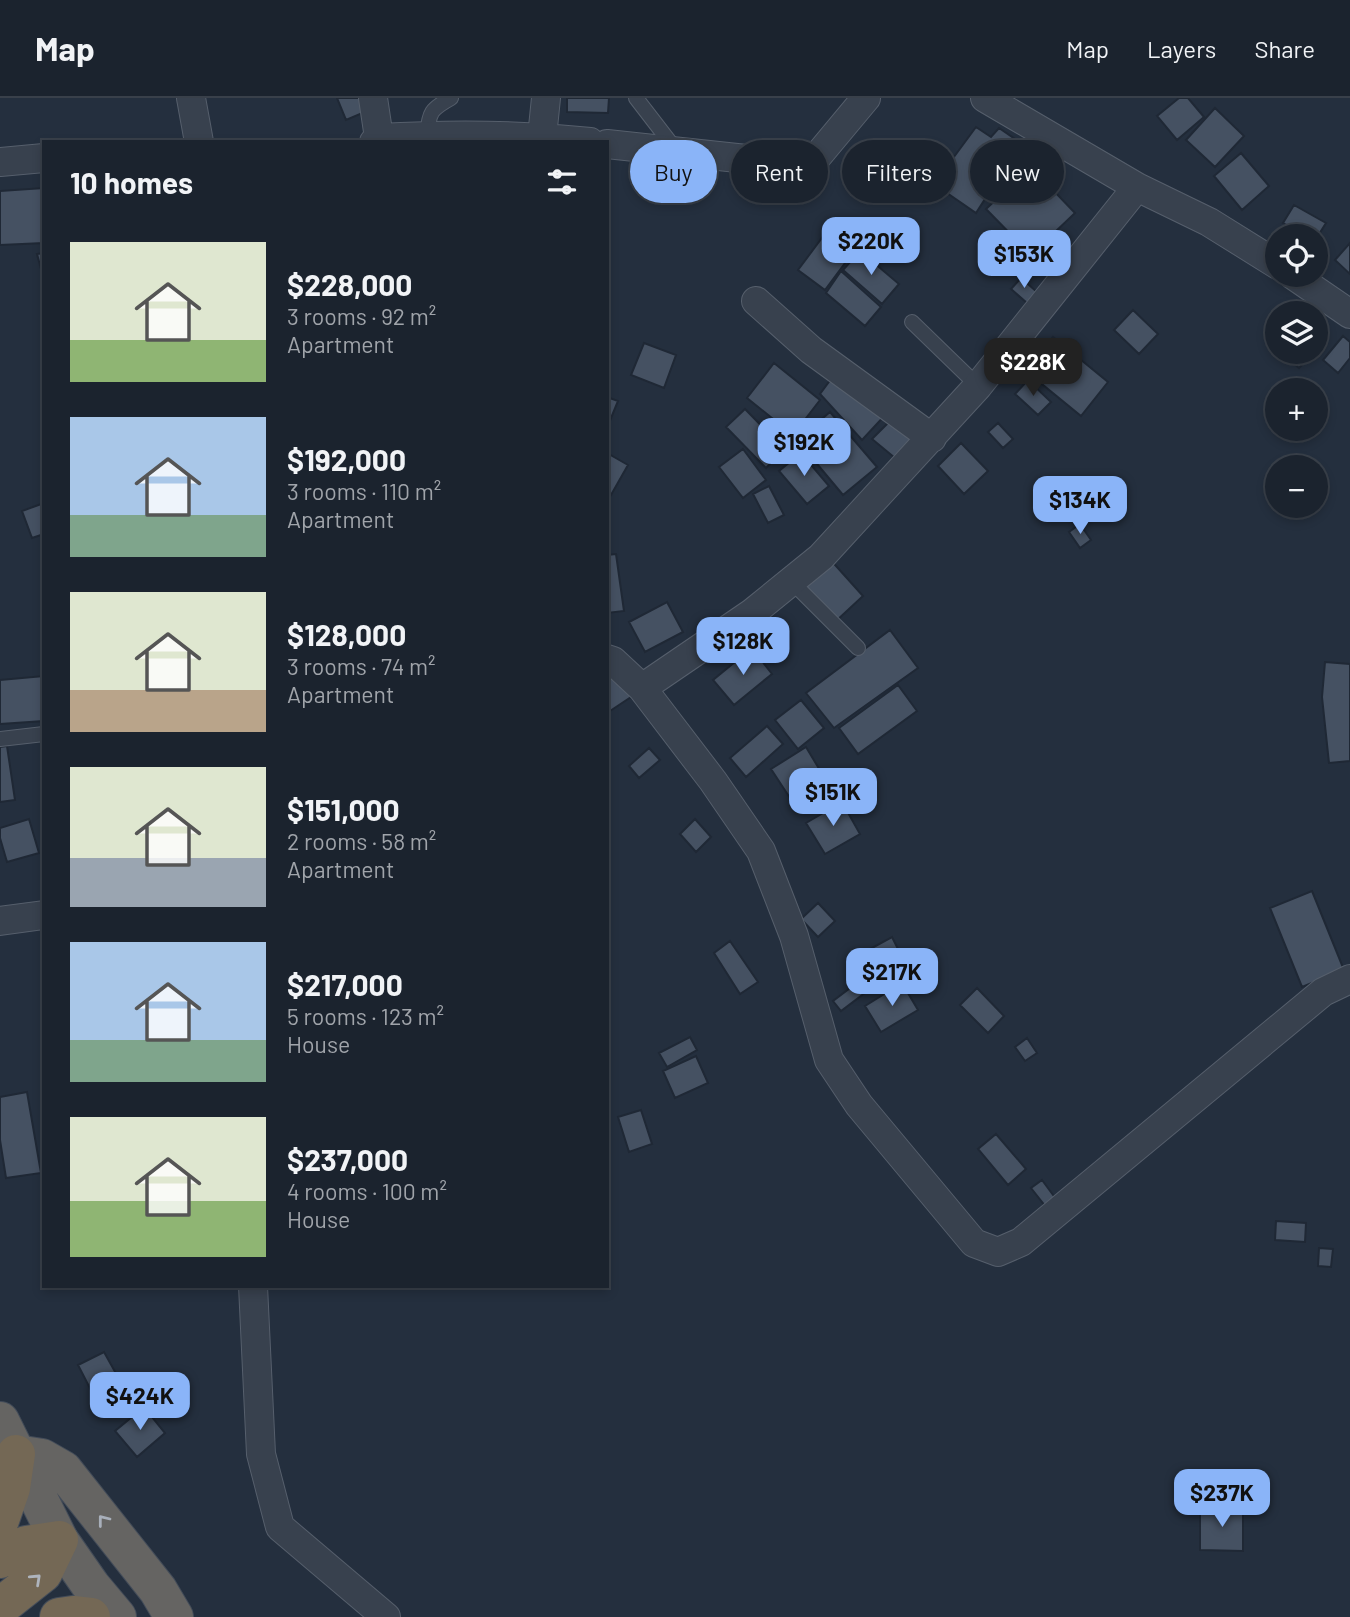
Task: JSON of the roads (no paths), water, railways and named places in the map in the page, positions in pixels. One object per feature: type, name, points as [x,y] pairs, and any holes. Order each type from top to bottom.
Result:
[{"type":"highway","points":[[0,1520],[11,1488],[8,1438]]},
{"type":"highway","points":[[8,1438],[60,1540],[91,1586],[117,1617]]},
{"type":"highway","points":[[8,1438],[62,1470],[159,1590],[173,1616]]},
{"type":"highway","points":[[0,1607],[43,1573],[60,1540]]},
{"type":"highway","points":[[0,1559],[26,1545],[60,1540],[102,1556],[134,1591],[173,1616]]},
{"type":"highway","points":[[59,1617],[91,1617]]},
{"type":"street","points":[[191,98],[199,140]]},
{"type":"street","points":[[373,98],[377,140],[427,135],[571,140]]},
{"type":"street","points":[[542,137],[546,98]]},
{"type":"street","points":[[717,155],[802,165],[816,158],[866,98]]},
{"type":"street","points":[[985,98],[1137,187],[1209,222],[1265,257]]},
{"type":"street","points":[[609,144],[630,146]]},
{"type":"street","points":[[0,162],[42,158]]},
{"type":"street","points":[[642,688],[701,650],[792,582],[821,556],[978,386],[1137,187]]},
{"type":"street","points":[[1311,287],[1350,314]]},
{"type":"street","points":[[756,301],[811,350],[932,438]]},
{"type":"street","points":[[609,660],[642,688],[713,781],[761,851],[794,936],[829,1060],[859,1105],[974,1243],[998,1252],[1021,1242],[1323,992],[1350,979]]},
{"type":"street","points":[[0,921],[42,915]]},
{"type":"street","points":[[253,1288],[261,1454],[280,1527],[386,1617]]},
{"type":"lane","points":[[427,135],[429,114],[451,98]]},
{"type":"lane","points":[[636,98],[668,140]]},
{"type":"lane","points":[[912,322],[978,386]]},
{"type":"lane","points":[[792,582],[858,648]]},
{"type":"lane","points":[[0,739],[42,734]]}]
